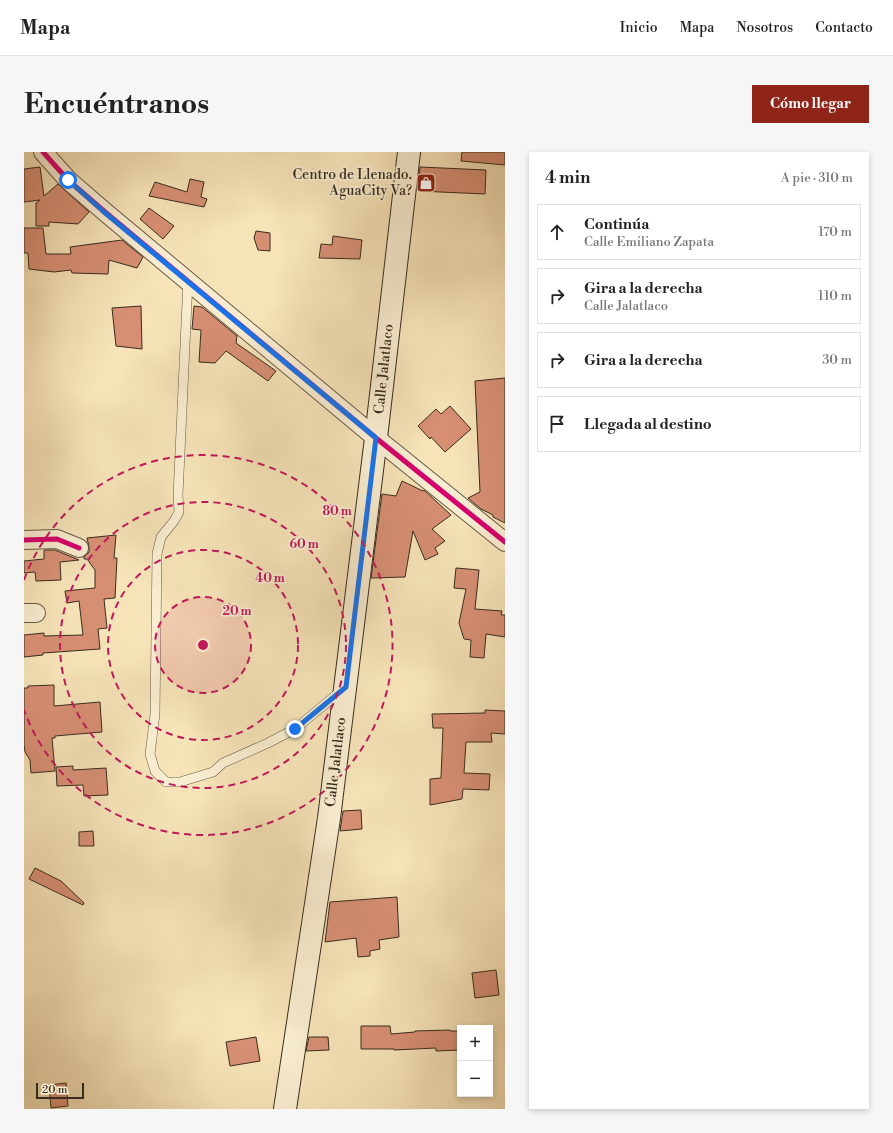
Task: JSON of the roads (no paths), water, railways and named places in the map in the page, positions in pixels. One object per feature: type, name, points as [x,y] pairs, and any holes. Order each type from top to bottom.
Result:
[{"type":"main road","name":"Calle Jalatlaco","points":[[285,1109],[329,818],[346,687],[408,152]]},
{"type":"street","points":[[43,152],[68,180],[104,212],[376,438],[505,542]]},
{"type":"street","points":[[24,540],[57,539],[79,548]]},
{"type":"lane","points":[[188,281],[178,495],[179,512],[174,521],[161,537],[157,554],[155,714],[150,754],[155,771],[166,782],[180,782],[213,772],[223,763],[262,746],[295,729],[346,687]]},
{"type":"place","name":"Centro de Llenado. AguaCity Va?","points":[[426,183]]}]
